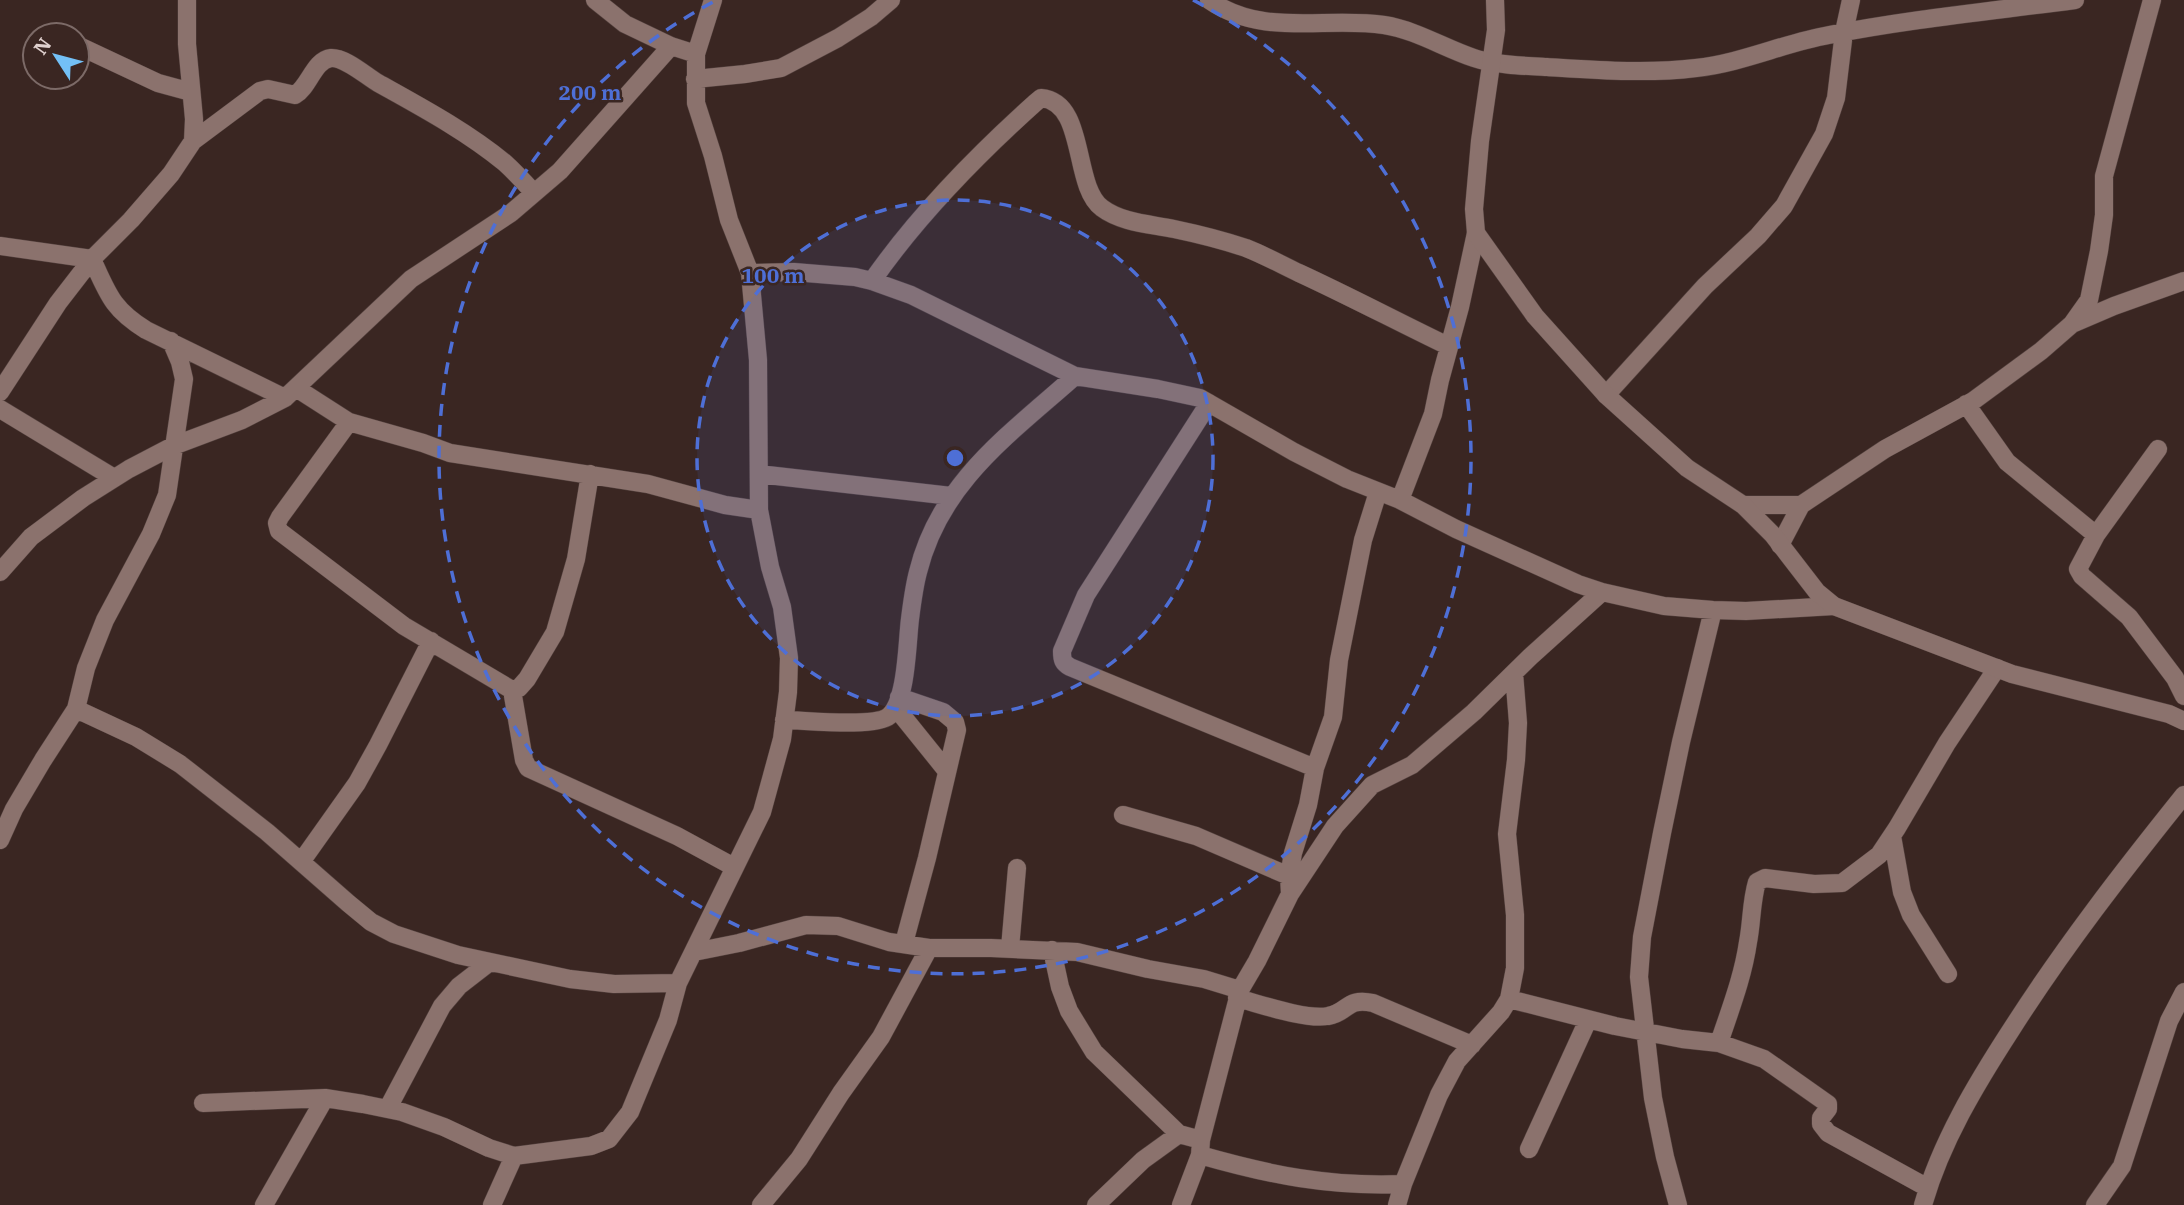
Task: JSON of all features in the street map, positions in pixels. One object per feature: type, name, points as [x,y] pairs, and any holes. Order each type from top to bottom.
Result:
[{"type":"street","points":[[187,0],[193,141]]},
{"type":"street","points":[[595,0],[625,24],[671,46],[696,54]]},
{"type":"street","points":[[203,1102],[325,1098],[388,1108],[444,1127],[489,1148],[514,1156],[591,1146],[609,1139],[630,1112],[668,1020],[678,983],[762,812],[782,739],[788,692],[789,658],[782,607],[770,567],[759,510],[758,360],[750,273],[729,219],[696,103],[696,54],[713,0]]},
{"type":"street","points":[[695,79],[781,68],[838,38],[871,17],[891,0]]},
{"type":"street","points":[[1209,0],[1244,18],[1270,23],[1384,25],[1477,59],[1545,67],[1629,71],[1696,68],[1752,57],[1827,35],[1968,13],[2076,0]]},
{"type":"street","points":[[1400,500],[1433,414],[1476,233],[1475,196],[1496,30],[1495,0]]},
{"type":"street","points":[[1606,395],[1705,286],[1758,236],[1784,206],[1824,135],[1836,98],[1851,0]]},
{"type":"street","points":[[1780,545],[1801,505],[1885,449],[1966,404],[2021,366],[2072,324],[2089,300],[2104,215],[2104,176],[2152,0]]},
{"type":"street","points":[[0,572],[31,537],[114,478],[173,446],[242,420],[290,393],[411,279],[477,236],[560,171],[671,46]]},
{"type":"street","points":[[91,52],[158,83],[191,92]]},
{"type":"street","points":[[0,393],[58,303],[92,260],[171,174],[193,141],[260,91],[268,89],[295,95],[302,91],[319,65],[328,59],[335,58],[354,67],[453,126],[505,163],[534,193]]},
{"type":"street","points":[[872,281],[897,245],[967,167],[1041,98],[1051,99],[1063,111],[1072,128],[1092,197],[1100,207],[1111,214],[1222,240],[1249,250],[1448,346]]},
{"type":"street","points":[[1476,233],[1535,316],[1606,395],[1686,468],[1743,505],[1780,545],[1817,592],[1834,606],[2012,674],[2184,721]]},
{"type":"street","points":[[0,246],[92,260]]},
{"type":"street","points":[[92,260],[108,294],[126,317],[146,330],[349,422],[450,453],[648,484],[725,505],[759,510]]},
{"type":"street","points":[[750,273],[794,272],[872,281],[911,295],[1075,376],[1200,398],[1294,452],[1400,500],[1456,529],[1602,593],[1664,606],[1713,610],[1834,606]]},
{"type":"street","points":[[2072,324],[2184,281]]},
{"type":"street","points":[[0,840],[43,760],[76,709],[86,667],[105,620],[151,534],[167,495],[184,379],[171,341]]},
{"type":"street","points":[[784,720],[848,722],[881,720],[889,716],[897,702],[907,658],[918,572],[930,532],[951,496],[982,459],[1075,376]]},
{"type":"street","points":[[1209,403],[1086,595],[1062,652],[1062,660],[1070,667],[1315,768]]},
{"type":"street","points":[[1966,404],[2007,461],[2096,536]]},
{"type":"street","points":[[0,409],[114,478]]},
{"type":"street","points":[[349,422],[280,517],[277,523],[279,531],[404,626],[512,690],[519,688],[527,679],[555,632],[576,559],[590,474]]},
{"type":"street","points":[[2158,449],[2096,536],[2078,569],[2129,618],[2175,678],[2184,696]]},
{"type":"street","points":[[759,474],[951,496]]},
{"type":"street","points":[[1290,894],[1289,876],[1293,853],[1308,805],[1315,768],[1333,717],[1338,670],[1363,540],[1378,492]]},
{"type":"street","points":[[1743,505],[1801,505]]},
{"type":"street","points":[[1181,1205],[1200,1147],[1238,994],[1290,894],[1335,826],[1372,785],[1412,765],[1492,697],[1538,650],[1602,593]]},
{"type":"street","points":[[1678,1205],[1665,1157],[1644,1032],[1639,977],[1642,937],[1681,742],[1713,610]]},
{"type":"street","points":[[301,862],[357,783],[431,642]]},
{"type":"street","points":[[1719,1043],[1744,965],[1751,905],[1757,882],[1765,878],[1814,884],[1842,883],[1879,855],[1947,743],[1997,668]]},
{"type":"street","points":[[1397,1205],[1439,1095],[1457,1061],[1501,1012],[1509,999],[1516,968],[1515,915],[1507,834],[1518,736],[1514,673]]},
{"type":"street","points":[[512,690],[524,760],[528,768],[646,821],[734,867]]},
{"type":"street","points":[[897,702],[946,770]]},
{"type":"street","points":[[897,702],[943,712],[956,722],[957,730],[904,943]]},
{"type":"street","points":[[76,709],[136,737],[180,764],[258,824],[371,922],[394,934],[458,955],[570,979],[614,984],[678,983]]},
{"type":"street","points":[[1509,999],[1644,1032],[1719,1043],[1764,1059],[1828,1104],[1828,1109],[1821,1118],[1821,1124],[1828,1133],[1926,1196],[1943,1152],[1980,1078],[2098,904],[2184,794]]},
{"type":"street","points":[[1123,815],[1196,835],[1289,876]]},
{"type":"street","points":[[1892,836],[1902,892],[1911,915],[1948,974]]},
{"type":"street","points":[[1293,853],[1312,861]]},
{"type":"street","points":[[1010,948],[1017,868]]},
{"type":"street","points":[[694,952],[806,925],[838,926],[889,942],[929,948],[1010,948],[1077,952],[1204,979],[1238,994],[1309,1016],[1329,1016],[1352,1003],[1373,1003],[1472,1045]]},
{"type":"street","points":[[761,1205],[799,1158],[881,1037],[929,948]]},
{"type":"street","points":[[1052,950],[1060,988],[1069,1011],[1094,1052],[1179,1133],[1200,1147],[1252,1170],[1362,1186],[1403,1184]]},
{"type":"street","points":[[388,1108],[442,1006],[460,986],[490,962]]},
{"type":"street","points":[[2095,1205],[2122,1166],[2169,1021],[2184,992]]},
{"type":"street","points":[[1529,1149],[1588,1020]]},
{"type":"street","points":[[264,1205],[325,1098]]},
{"type":"street","points":[[1096,1205],[1143,1160],[1179,1133]]},
{"type":"street","points":[[492,1205],[514,1156]]}]
